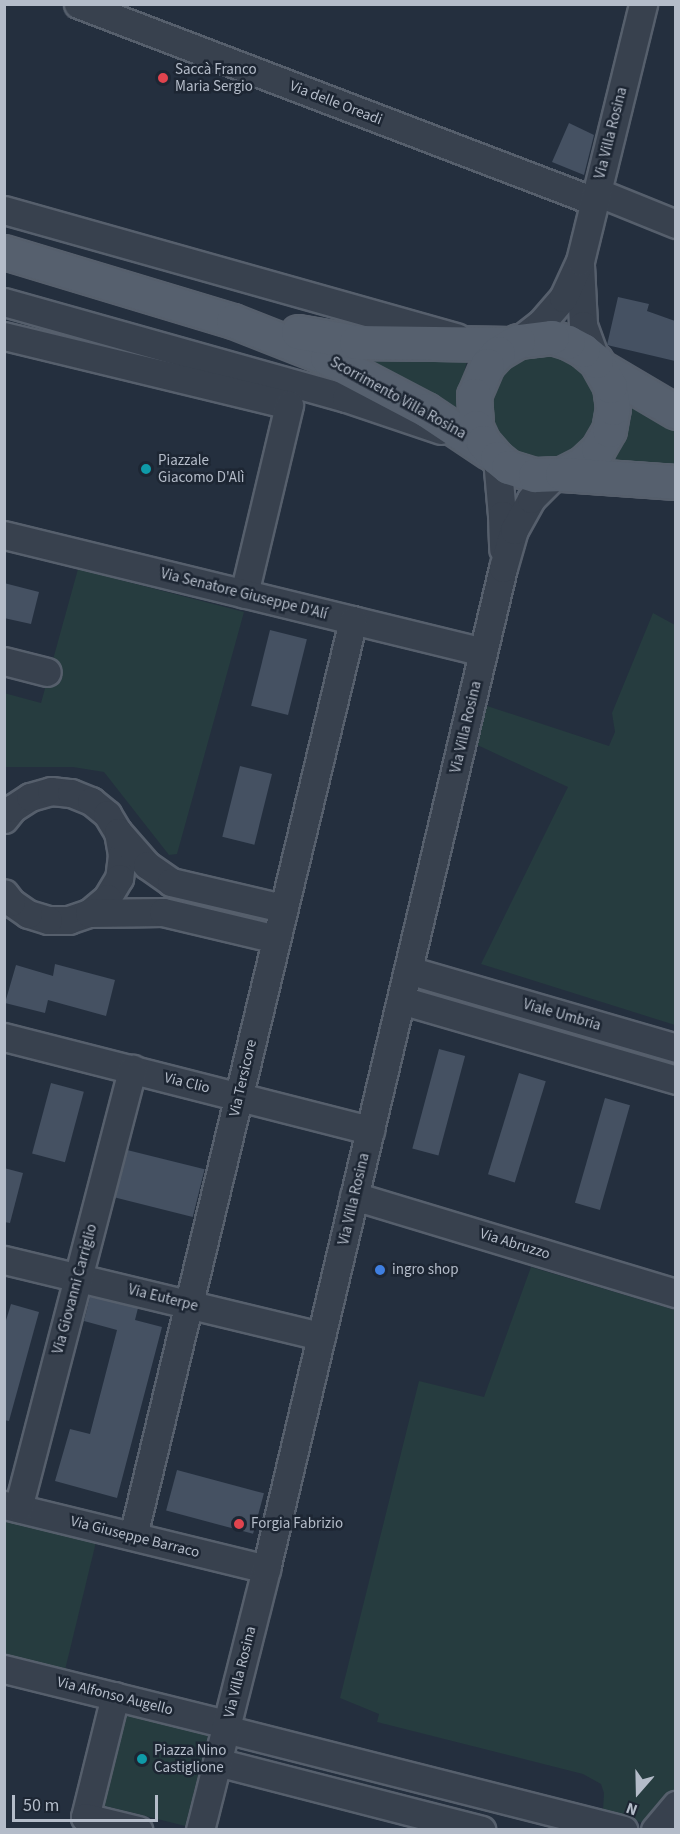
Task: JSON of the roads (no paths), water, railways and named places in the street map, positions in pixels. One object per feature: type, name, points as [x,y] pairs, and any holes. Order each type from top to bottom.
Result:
[{"type":"main road","name":"Scorrimento Villa Rosina","points":[[4,252],[233,321],[327,358],[376,382],[488,452]]},
{"type":"main road","name":"Scorrimento Villa Rosina","points":[[233,321],[356,342],[504,343]]},
{"type":"main road","points":[[667,406],[598,364],[583,350],[560,339],[535,337],[504,343],[487,365],[474,395],[476,427],[488,452],[521,472],[675,482]]},
{"type":"main road","points":[[559,474],[582,464],[598,449],[609,430],[613,408],[610,386],[598,364]]},
{"type":"street","name":"Via delle Oreadi","points":[[78,4],[596,197],[675,224]]},
{"type":"street","name":"Via Villa Rosina","points":[[504,343],[541,323],[563,298],[580,261],[643,4]]},
{"type":"street","points":[[4,210],[504,343]]},
{"type":"street","name":"Via Villa Rosina","points":[[580,261],[583,325],[598,364]]},
{"type":"street","points":[[4,302],[346,398],[488,452]]},
{"type":"street","points":[[4,336],[290,405],[244,594]]},
{"type":"street","name":"Via Villa Rosina","points":[[488,452],[502,515],[502,568]]},
{"type":"street","name":"Via Villa Rosina","points":[[200,1830],[266,1569],[502,568],[514,530],[531,499],[559,474]]},
{"type":"street","points":[[602,476],[675,497]]},
{"type":"street","name":"Via Senatore Giuseppe D'Alí","points":[[4,535],[483,652]]},
{"type":"street","name":"Via Tersicore","points":[[133,1536],[352,620]]},
{"type":"street","points":[[4,661],[47,672]]},
{"type":"street","points":[[4,796],[51,791],[71,793],[91,801],[107,814],[118,832],[147,865],[171,882],[284,908]]},
{"type":"street","points":[[4,819],[13,808],[30,797],[51,791]]},
{"type":"street","points":[[89,913],[107,898],[118,878],[122,855],[118,832]]},
{"type":"street","points":[[7,898],[28,914],[48,921],[69,920],[89,913],[163,912],[276,939]]},
{"type":"street","name":"Viale Umbria","points":[[408,970],[675,1048]]},
{"type":"street","points":[[467,1020],[476,990]]},
{"type":"street","name":"Viale Umbria","points":[[401,1000],[675,1080]]},
{"type":"street","name":"Via Clio","points":[[4,1037],[370,1130]]},
{"type":"street","points":[[640,1070],[648,1040]]},
{"type":"street","name":"Via Giovanni Carriglio","points":[[11,1506],[78,1277],[132,1069]]},
{"type":"street","name":"Via Abruzzo","points":[[354,1196],[675,1293]]},
{"type":"street","name":"Via Euterpe","points":[[4,1260],[321,1336]]},
{"type":"street","name":"Via Giuseppe Barraco","points":[[11,1506],[266,1569]]},
{"type":"street","name":"Via Alfonso Augello","points":[[4,1669],[115,1696],[623,1830]]},
{"type":"street","points":[[115,1696],[85,1816],[138,1830]]},
{"type":"street","points":[[217,1762],[481,1830]]},
{"type":"street","points":[[655,1830],[675,1805]]},
{"type":"place","name":"Saccà Franco Maria Sergio","points":[[163,78]]},
{"type":"place","name":"Piazzale Giacomo D'Alì","points":[[146,469]]},
{"type":"place","name":"ingro shop","points":[[380,1270]]},
{"type":"place","name":"Forgia Fabrizio","points":[[239,1524]]},
{"type":"place","name":"Piazza Nino Castiglione","points":[[142,1759]]}]
